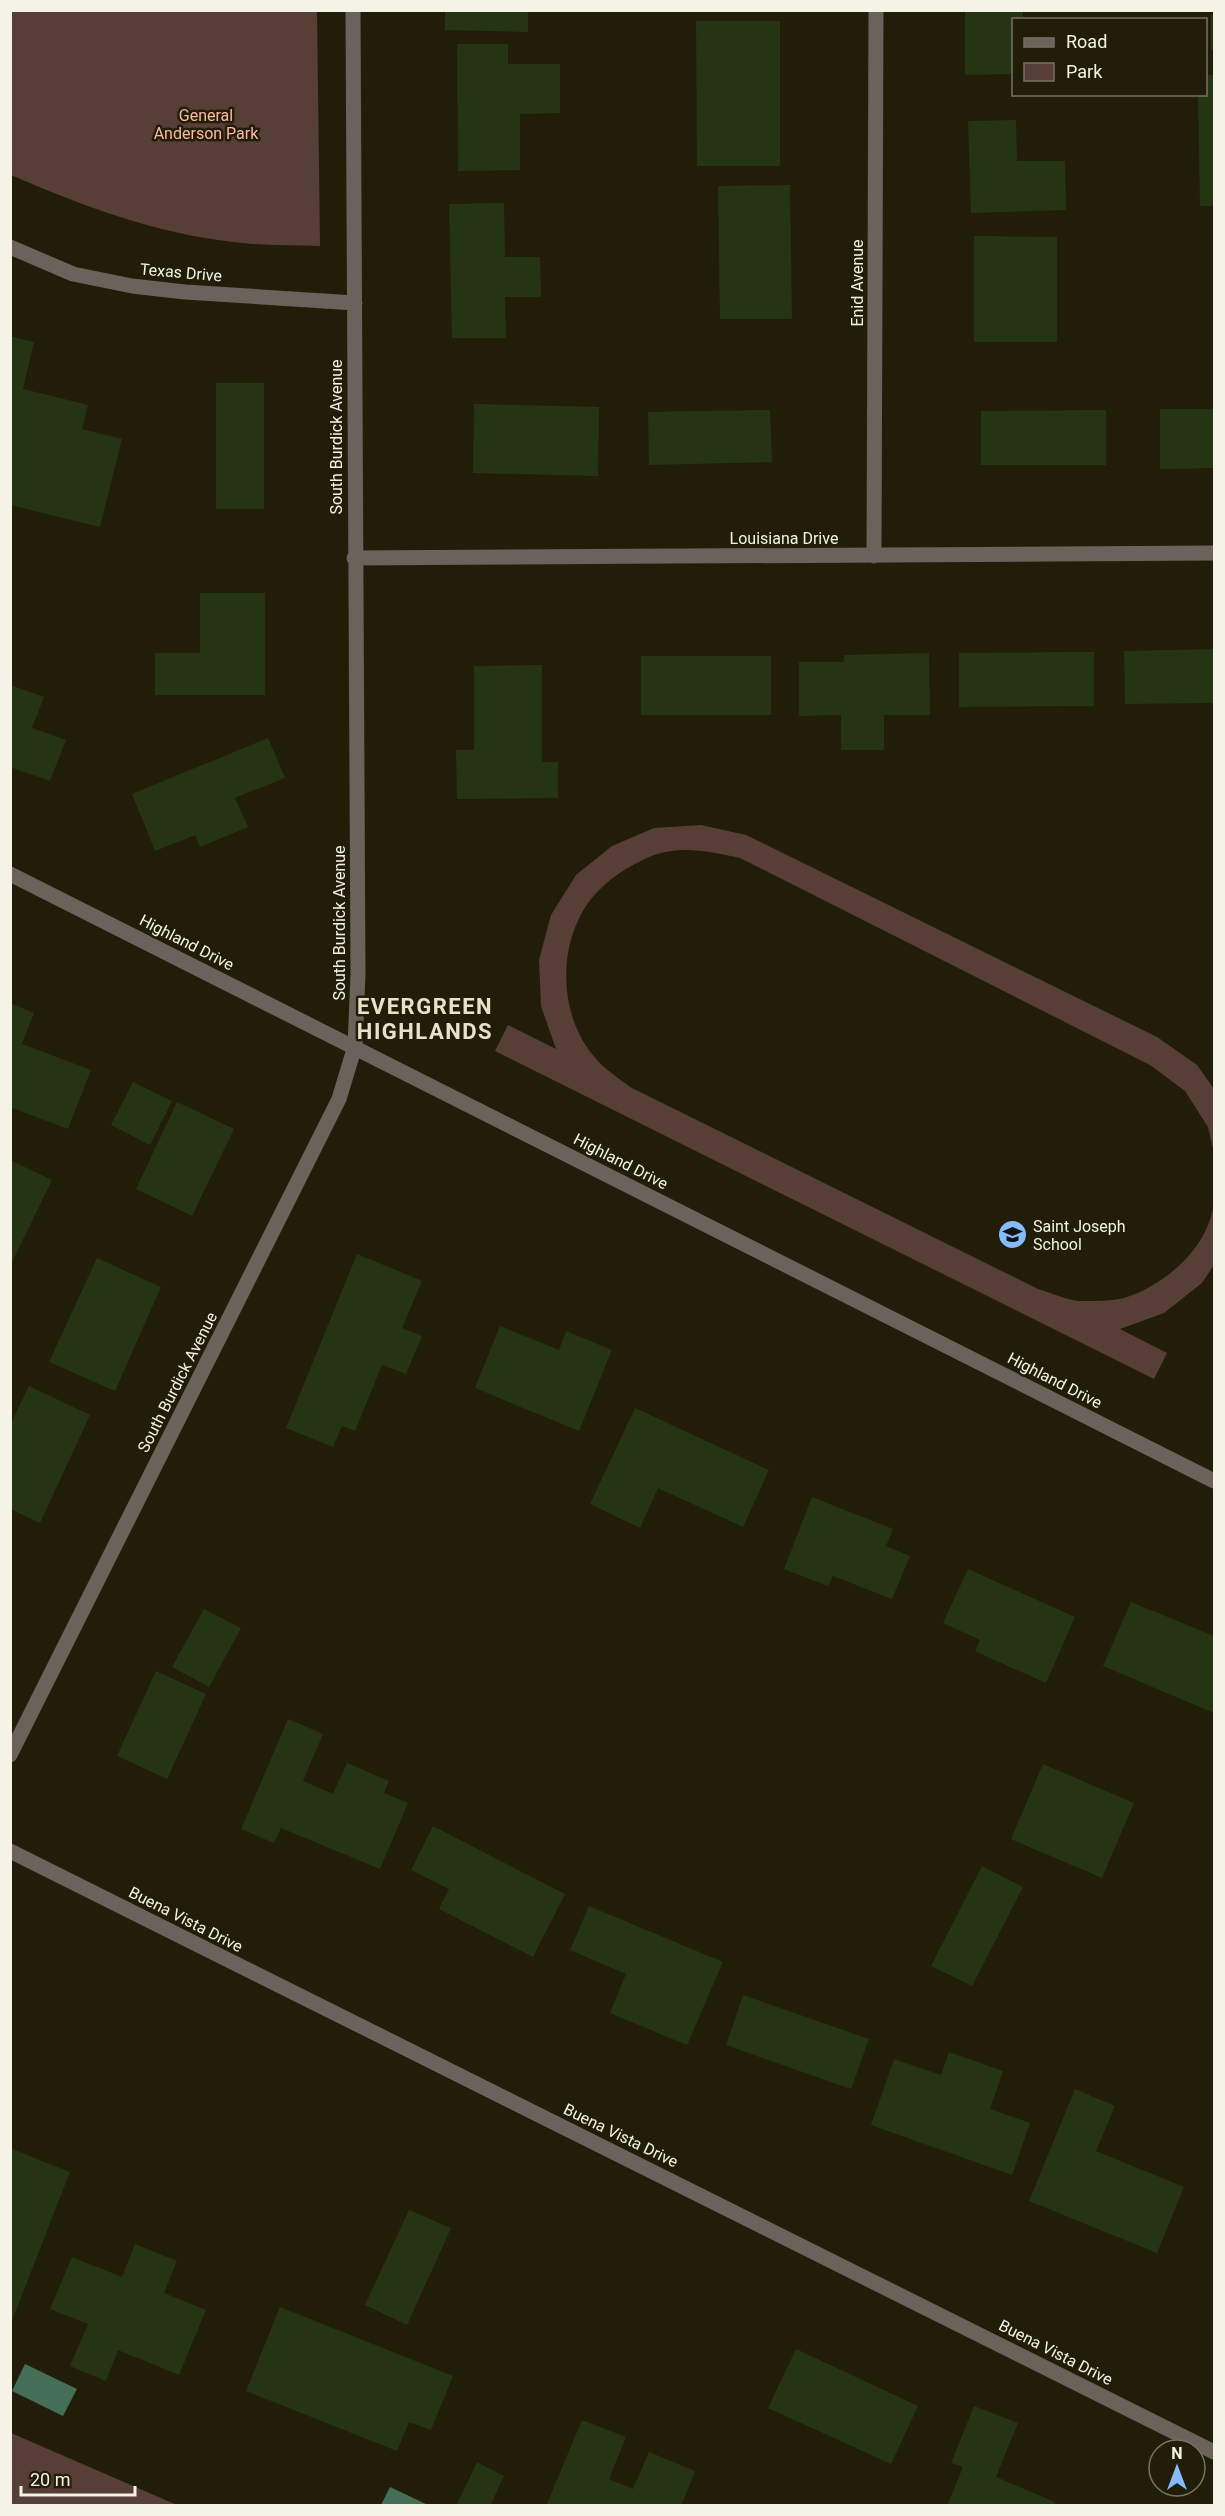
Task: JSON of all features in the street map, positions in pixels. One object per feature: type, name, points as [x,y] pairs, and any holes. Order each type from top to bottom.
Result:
[{"type":"street","name":"South Burdick Avenue","points":[[10,1755],[339,1099],[355,1046],[358,974],[352,10]]},
{"type":"street","name":"Enid Avenue","points":[[873,556],[876,10]]},
{"type":"street","name":"Texas Drive","points":[[10,247],[73,274],[132,286],[355,303]]},
{"type":"street","name":"Louisiana Drive","points":[[354,558],[1215,553]]},
{"type":"street","name":"Highland Drive","points":[[10,874],[1215,1481]]},
{"type":"street","name":"Buena Vista Drive","points":[[10,1851],[1215,2452]]},
{"type":"green space","name":"General Anderson Park","points":[[11,10],[317,11],[320,246],[244,243],[175,232],[119,217],[11,175]]},
{"type":"green space","points":[[701,825],[746,835],[1157,1037],[1197,1065],[1214,1089],[1214,1153],[1208,1127],[1185,1091],[1150,1065],[740,858],[697,850],[675,850],[654,855],[626,869],[609,881],[594,895],[578,921],[567,962],[566,984],[575,1025],[585,1044],[598,1061],[630,1087],[1038,1289],[1077,1301],[1119,1299],[1140,1292],[1170,1274],[1194,1249],[1204,1234],[1214,1202],[1214,1265],[1202,1283],[1164,1313],[1120,1329],[1167,1353],[1154,1379],[495,1051],[508,1025],[556,1049],[541,1006],[539,960],[551,915],[576,875],[612,846],[654,828]]},
{"type":"green space","points":[[11,2433],[177,2505],[11,2505]]},
{"type":"shaded area","points":[[25,2364],[77,2389],[63,2416],[12,2391]]},
{"type":"shaded area","points":[[390,2487],[428,2505],[381,2505]]},
{"type":"building","points":[[445,10],[528,10],[528,32],[445,30]]},
{"type":"building","points":[[965,10],[1023,10],[1023,18],[1012,18],[1012,74],[965,75]]},
{"type":"building","points":[[1211,15],[1214,15],[1214,50],[1211,50]]},
{"type":"building","points":[[696,21],[780,21],[780,166],[697,166]]},
{"type":"building","points":[[457,44],[508,44],[508,64],[560,64],[560,113],[520,114],[520,170],[458,171]]},
{"type":"building","points":[[1207,75],[1214,75],[1214,206],[1200,206],[1198,96],[1207,96]]},
{"type":"building","points":[[1016,120],[1017,161],[1065,161],[1066,210],[971,213],[968,121]]},
{"type":"building","points":[[790,185],[792,319],[720,319],[718,186]]},
{"type":"building","points":[[504,203],[505,257],[540,257],[541,297],[505,297],[506,338],[452,338],[449,204]]},
{"type":"building","points":[[974,236],[1057,237],[1057,342],[974,342]]},
{"type":"building","points":[[10,336],[34,342],[23,389],[88,405],[82,429],[122,439],[100,527],[10,505]]},
{"type":"building","points":[[216,383],[264,383],[264,509],[216,509]]},
{"type":"building","points":[[474,404],[599,407],[598,476],[473,473]]},
{"type":"building","points":[[1160,409],[1214,409],[1214,468],[1160,469]]},
{"type":"building","points":[[770,410],[772,462],[649,465],[648,412]]},
{"type":"building","points":[[1106,410],[1106,465],[981,465],[981,411]]},
{"type":"building","points":[[200,593],[265,593],[265,695],[155,695],[155,653],[200,653]]},
{"type":"building","points":[[1214,649],[1214,703],[1125,704],[1124,651]]},
{"type":"building","points":[[1094,652],[1094,706],[959,707],[959,653]]},
{"type":"building","points":[[929,653],[930,715],[884,715],[884,750],[841,750],[841,715],[799,716],[799,662],[844,662],[844,655]]},
{"type":"building","points":[[641,656],[771,656],[771,715],[641,715]]},
{"type":"building","points":[[542,665],[542,762],[558,762],[558,798],[457,799],[456,750],[474,750],[474,666]]},
{"type":"building","points":[[10,685],[44,697],[32,728],[66,740],[50,781],[10,767]]},
{"type":"building","points":[[268,738],[285,778],[235,798],[248,827],[200,847],[195,835],[155,851],[132,794]]},
{"type":"building","points":[[10,1003],[34,1013],[22,1044],[91,1070],[68,1129],[10,1107]]},
{"type":"building","points":[[133,1082],[172,1101],[150,1145],[111,1125]]},
{"type":"building","points":[[177,1102],[234,1129],[192,1216],[136,1189]]},
{"type":"building","points":[[10,1160],[52,1180],[10,1266]]},
{"type":"building","points":[[357,1254],[422,1281],[402,1328],[422,1336],[406,1374],[382,1365],[355,1431],[342,1426],[333,1447],[286,1428]]},
{"type":"building","points":[[97,1258],[161,1287],[115,1391],[49,1362]]},
{"type":"building","points":[[500,1326],[559,1350],[566,1331],[612,1350],[579,1431],[475,1388]]},
{"type":"building","points":[[29,1386],[90,1415],[40,1523],[10,1509],[10,1425]]},
{"type":"building","points":[[635,1408],[769,1470],[743,1527],[658,1488],[640,1528],[590,1504]]},
{"type":"building","points":[[812,1497],[893,1529],[886,1546],[910,1556],[892,1599],[833,1576],[828,1586],[784,1569]]},
{"type":"building","points":[[968,1569],[1075,1617],[1046,1683],[975,1651],[980,1640],[943,1623]]},
{"type":"building","points":[[1131,1602],[1214,1636],[1214,1713],[1103,1666]]},
{"type":"building","points":[[204,1609],[241,1628],[209,1687],[172,1667]]},
{"type":"building","points":[[156,1671],[206,1694],[167,1779],[117,1756]]},
{"type":"building","points":[[288,1719],[323,1734],[303,1781],[333,1794],[347,1763],[389,1781],[384,1793],[408,1803],[380,1869],[281,1828],[274,1843],[241,1829]]},
{"type":"building","points":[[1043,1764],[1134,1803],[1102,1878],[1011,1839]]},
{"type":"building","points":[[433,1826],[565,1894],[533,1957],[439,1909],[449,1889],[411,1870]]},
{"type":"building","points":[[982,1866],[1023,1887],[972,1986],[931,1966]]},
{"type":"building","points":[[589,1906],[723,1962],[687,2045],[610,2013],[626,1974],[570,1950]]},
{"type":"building","points":[[743,1995],[869,2039],[851,2089],[726,2045]]},
{"type":"building","points":[[949,2052],[1003,2071],[990,2109],[1030,2123],[1012,2175],[871,2125],[894,2059],[941,2075]]},
{"type":"building","points":[[1075,2089],[1115,2106],[1096,2151],[1184,2187],[1157,2253],[1029,2201]]},
{"type":"building","points":[[12,2149],[70,2172],[11,2323],[10,2153]]},
{"type":"building","points":[[409,2210],[451,2228],[407,2325],[365,2305]]},
{"type":"building","points":[[135,2244],[177,2261],[164,2293],[206,2310],[179,2375],[118,2350],[106,2381],[70,2366],[88,2324],[50,2309],[72,2257],[122,2277]]},
{"type":"building","points":[[280,2307],[453,2376],[431,2430],[409,2422],[397,2451],[246,2391]]},
{"type":"building","points":[[796,2349],[918,2406],[891,2464],[768,2408]]},
{"type":"building","points":[[974,2406],[1018,2423],[996,2477],[1055,2502],[1054,2506],[947,2506],[963,2467],[951,2463]]},
{"type":"building","points":[[582,2420],[626,2437],[609,2479],[633,2489],[649,2452],[695,2471],[681,2506],[546,2506]]},
{"type":"building","points":[[477,2462],[504,2476],[490,2506],[456,2506]]},
{"type":"place","name":"Saint Joseph School","points":[[1012,1235]]},
{"type":"district","name":"EVERGREEN HIGHLANDS","points":[[425,1018]]}]
